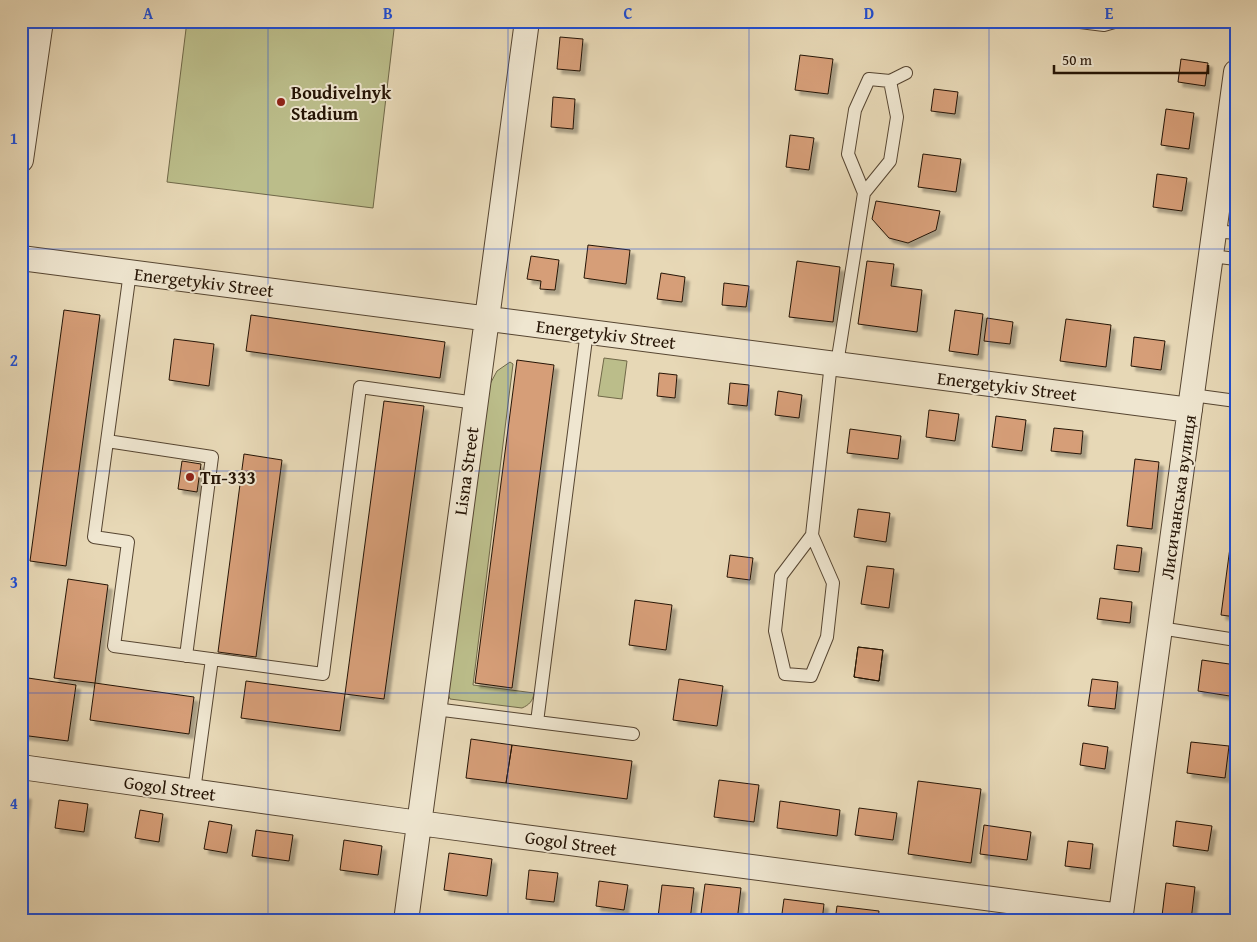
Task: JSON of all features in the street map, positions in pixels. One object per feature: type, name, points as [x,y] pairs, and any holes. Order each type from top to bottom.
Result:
[{"type":"street","points":[[21,160],[41,21]]},
{"type":"street","name":"Lisna Street","points":[[406,921],[527,21]]},
{"type":"street","name":"Лисичанська вулиця","points":[[1121,918],[1211,256],[1225,232],[1236,72]]},
{"type":"street","name":"Energetykiv Street","points":[[21,258],[834,363],[1191,402]]},
{"type":"street","name":"Gogol Street","points":[[21,767],[1121,918]]},
{"type":"lane","points":[[1072,21],[1104,26],[1118,21]]},
{"type":"lane","points":[[864,193],[848,154],[855,110],[869,79],[890,81],[906,73]]},
{"type":"lane","points":[[812,536],[833,582],[827,637],[811,676],[785,674],[775,631],[780,576],[812,536],[834,363],[864,193],[890,161],[896,117],[890,81]]},
{"type":"lane","points":[[1211,256],[1236,260]]},
{"type":"lane","points":[[130,272],[94,537],[128,542],[114,646],[323,674],[360,387],[476,403]]},
{"type":"lane","points":[[537,722],[587,331]]},
{"type":"lane","points":[[1191,402],[1236,401]]},
{"type":"lane","points":[[107,441],[212,457],[186,656]]},
{"type":"lane","points":[[1160,628],[1236,640]]},
{"type":"lane","points":[[194,791],[212,659]]},
{"type":"lane","points":[[434,709],[633,734]]},
{"type":"green space","name":"Boudivelnyk Stadium","points":[[187,21],[395,21],[373,208],[167,182]]},
{"type":"green space","points":[[604,358],[627,361],[622,399],[598,396]]},
{"type":"green space","points":[[510,362],[513,364],[473,685],[534,693],[527,706],[522,708],[450,699],[447,691],[489,386],[497,371]]},
{"type":"building","points":[[560,37],[583,39],[580,71],[557,69]]},
{"type":"building","points":[[800,55],[833,59],[828,94],[795,90]]},
{"type":"building","points":[[1181,59],[1208,63],[1205,86],[1178,82]]},
{"type":"building","points":[[934,89],[958,92],[955,114],[931,111]]},
{"type":"building","points":[[553,97],[575,99],[573,129],[551,127]]},
{"type":"building","points":[[1166,109],[1194,113],[1189,149],[1161,145]]},
{"type":"building","points":[[790,135],[814,138],[809,170],[786,167]]},
{"type":"building","points":[[923,154],[961,159],[956,192],[918,187]]},
{"type":"building","points":[[1157,174],[1187,178],[1182,211],[1153,207]]},
{"type":"building","points":[[876,201],[940,211],[936,230],[908,243],[889,238],[872,219]]},
{"type":"building","points":[[588,245],[630,250],[626,284],[584,278]]},
{"type":"building","points":[[531,256],[559,260],[555,290],[540,289],[541,281],[527,279]]},
{"type":"building","points":[[797,261],[840,267],[833,322],[789,317]]},
{"type":"building","points":[[867,261],[894,264],[891,286],[922,290],[917,332],[858,324]]},
{"type":"building","points":[[661,273],[685,277],[682,302],[657,299]]},
{"type":"building","points":[[724,283],[749,286],[746,307],[722,305]]},
{"type":"building","points":[[64,310],[100,315],[66,566],[30,561]]},
{"type":"building","points":[[955,310],[983,314],[978,355],[949,351]]},
{"type":"building","points":[[251,315],[445,342],[440,378],[246,351]]},
{"type":"building","points":[[987,318],[1013,322],[1010,344],[984,341]]},
{"type":"building","points":[[1066,319],[1111,325],[1106,367],[1060,361]]},
{"type":"building","points":[[1134,337],[1165,341],[1161,370],[1131,366]]},
{"type":"building","points":[[174,339],[214,344],[209,386],[169,380]]},
{"type":"building","points":[[517,360],[554,365],[512,688],[475,683]]},
{"type":"building","points":[[659,373],[677,375],[675,398],[657,396]]},
{"type":"building","points":[[730,383],[749,385],[747,406],[728,404]]},
{"type":"building","points":[[778,391],[802,395],[799,418],[775,415]]},
{"type":"building","points":[[384,401],[424,406],[384,699],[345,694]]},
{"type":"building","points":[[929,410],[959,414],[955,441],[926,437]]},
{"type":"building","points":[[996,416],[1026,420],[1022,451],[992,447]]},
{"type":"building","points":[[1054,428],[1083,431],[1081,454],[1051,451]]},
{"type":"building","points":[[850,429],[901,436],[898,459],[847,453]]},
{"type":"building","points":[[244,454],[282,460],[256,657],[218,652]]},
{"type":"building","points":[[1135,459],[1159,462],[1152,529],[1127,526]]},
{"type":"building","name":"Тп-333","points":[[182,461],[201,464],[197,492],[178,489]]},
{"type":"building","points":[[858,509],[890,513],[886,542],[854,537]]},
{"type":"building","points":[[1236,510],[1236,617],[1221,615]]},
{"type":"building","points":[[1117,545],[1142,548],[1139,572],[1114,569]]},
{"type":"building","points":[[730,555],[753,558],[750,580],[727,577]]},
{"type":"building","points":[[867,566],[894,569],[889,608],[861,604]]},
{"type":"building","points":[[68,579],[108,585],[95,683],[54,678]]},
{"type":"building","points":[[1100,598],[1132,602],[1130,623],[1097,619]]},
{"type":"building","points":[[635,600],[672,605],[666,650],[629,645]]},
{"type":"building","points":[[858,647],[883,650],[879,681],[854,677]]},
{"type":"building","points":[[858,647],[883,650],[879,681],[854,677]]},
{"type":"building","points":[[1202,660],[1236,665],[1236,697],[1198,691]]},
{"type":"building","points":[[21,677],[76,685],[68,741],[21,735]]},
{"type":"building","points":[[679,679],[723,686],[717,726],[673,720]]},
{"type":"building","points":[[1092,679],[1118,682],[1115,709],[1088,706]]},
{"type":"building","points":[[246,681],[345,694],[340,731],[241,718]]},
{"type":"building","points":[[95,683],[194,697],[189,734],[90,720]]},
{"type":"building","points":[[471,739],[512,745],[506,783],[466,778]]},
{"type":"building","points":[[1191,742],[1229,746],[1225,778],[1187,773]]},
{"type":"building","points":[[1083,743],[1108,747],[1105,769],[1080,765]]},
{"type":"building","points":[[512,745],[632,761],[627,799],[506,783]]},
{"type":"building","points":[[719,780],[759,785],[754,822],[714,817]]},
{"type":"building","points":[[918,781],[981,789],[971,863],[908,854]]},
{"type":"building","points":[[21,794],[27,795],[23,829],[21,829]]},
{"type":"building","points":[[59,800],[88,804],[84,832],[55,828]]},
{"type":"building","points":[[780,801],[840,810],[837,836],[777,828]]},
{"type":"building","points":[[859,808],[897,813],[893,840],[855,835]]},
{"type":"building","points":[[140,810],[163,814],[159,842],[135,838]]},
{"type":"building","points":[[209,821],[232,825],[227,853],[204,849]]},
{"type":"building","points":[[1176,821],[1212,826],[1208,851],[1173,846]]},
{"type":"building","points":[[984,825],[1031,832],[1027,860],[980,854]]},
{"type":"building","points":[[256,830],[293,835],[289,861],[252,856]]},
{"type":"building","points":[[344,840],[382,846],[378,875],[340,870]]},
{"type":"building","points":[[1068,841],[1093,844],[1090,869],[1065,866]]},
{"type":"building","points":[[449,853],[492,859],[487,896],[444,890]]},
{"type":"building","points":[[529,870],[558,873],[554,902],[526,899]]},
{"type":"building","points":[[599,881],[628,885],[624,910],[596,906]]},
{"type":"building","points":[[1166,883],[1195,887],[1191,920],[1162,916]]},
{"type":"building","points":[[705,884],[741,888],[737,921],[700,921]]},
{"type":"building","points":[[662,885],[694,888],[690,920],[658,917]]},
{"type":"building","points":[[784,899],[824,904],[822,921],[781,921]]},
{"type":"building","points":[[837,906],[879,911],[878,921],[835,921]]},
{"type":"place","name":"Boudivelnyk Stadium","points":[[281,102]]},
{"type":"place","name":"Тп-333","points":[[190,477]]}]
